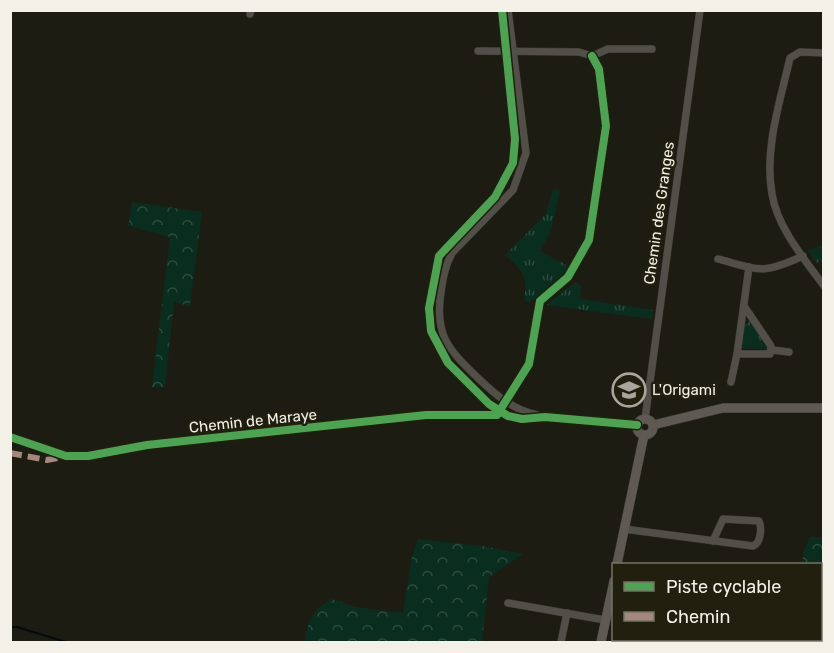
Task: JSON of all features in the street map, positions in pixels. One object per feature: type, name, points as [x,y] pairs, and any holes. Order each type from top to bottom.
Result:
[{"type":"street","points":[[502,10],[525,145],[520,176],[503,202],[452,253],[445,265],[438,310],[440,331],[449,349],[505,403],[520,411],[545,417],[637,425],[723,408],[824,408]]},
{"type":"street","points":[[508,10],[515,139],[513,163],[495,197],[439,256],[433,277],[429,316],[431,331],[441,354],[500,411],[522,419],[545,417]]},
{"type":"street","name":"Chemin des Granges","points":[[649,422],[700,10]]},
{"type":"street","points":[[592,57],[608,49],[652,49]]},
{"type":"street","points":[[478,51],[579,52],[592,57],[598,69],[606,126],[590,240],[568,278],[540,301],[529,364],[500,411]]},
{"type":"street","points":[[824,53],[800,52],[790,58],[770,158],[772,196],[784,226],[824,286]]},
{"type":"street","points":[[718,259],[771,270],[803,256]]},
{"type":"street","points":[[731,382],[749,267]]},
{"type":"street","points":[[744,306],[772,350],[779,353],[789,352]]},
{"type":"street","points":[[736,354],[770,354],[772,350]]},
{"type":"street","name":"Chemin de Maraye","points":[[10,437],[66,456],[88,456],[147,445],[426,416],[491,416],[500,411]]},
{"type":"street","points":[[644,435],[652,431],[649,422]]},
{"type":"street","points":[[637,425],[638,432],[644,435]]},
{"type":"street","points":[[617,563],[644,435]]},
{"type":"street","points":[[624,529],[713,541],[757,545],[761,526],[759,521],[723,519],[713,541]]},
{"type":"street","points":[[601,642],[612,590]]},
{"type":"street","points":[[508,603],[605,620]]},
{"type":"street","points":[[561,642],[567,613]]},
{"type":"green space","points":[[553,189],[560,190],[551,231],[540,251],[570,267],[563,278],[552,288],[529,302],[524,300],[523,274],[505,255],[545,215]]},
{"type":"green space","points":[[132,202],[202,212],[190,306],[174,302],[165,387],[152,387],[170,237],[128,226]]},
{"type":"green space","points":[[823,245],[823,261],[816,263],[808,250]]},
{"type":"green space","points":[[576,282],[581,286],[580,299],[653,310],[652,319],[546,305]]},
{"type":"green space","points":[[749,321],[768,344],[766,349],[741,348],[745,325]]},
{"type":"green space","points":[[810,537],[823,537],[823,642],[808,642],[822,641],[822,563],[802,563],[804,550]]},
{"type":"green space","points":[[418,539],[483,546],[523,554],[489,577],[482,642],[305,642],[312,616],[332,599],[355,607],[403,613],[412,556]]},
{"type":"waterway","points":[[10,627],[17,627],[66,642]]},
{"type":"marked path","points":[[10,453],[47,460],[63,457]]},
{"type":"cycle path","points":[[502,10],[515,139],[513,163],[495,197],[439,256],[429,308],[431,331],[448,363],[489,404],[508,416],[522,419],[545,417],[637,425]]},
{"type":"cycle path","points":[[10,437],[66,456],[88,456],[147,445],[426,415],[497,415],[529,364],[540,301],[568,277],[589,240],[606,126],[599,69],[592,56]]},
{"type":"place","name":"L'Origami","points":[[629,390]]}]
